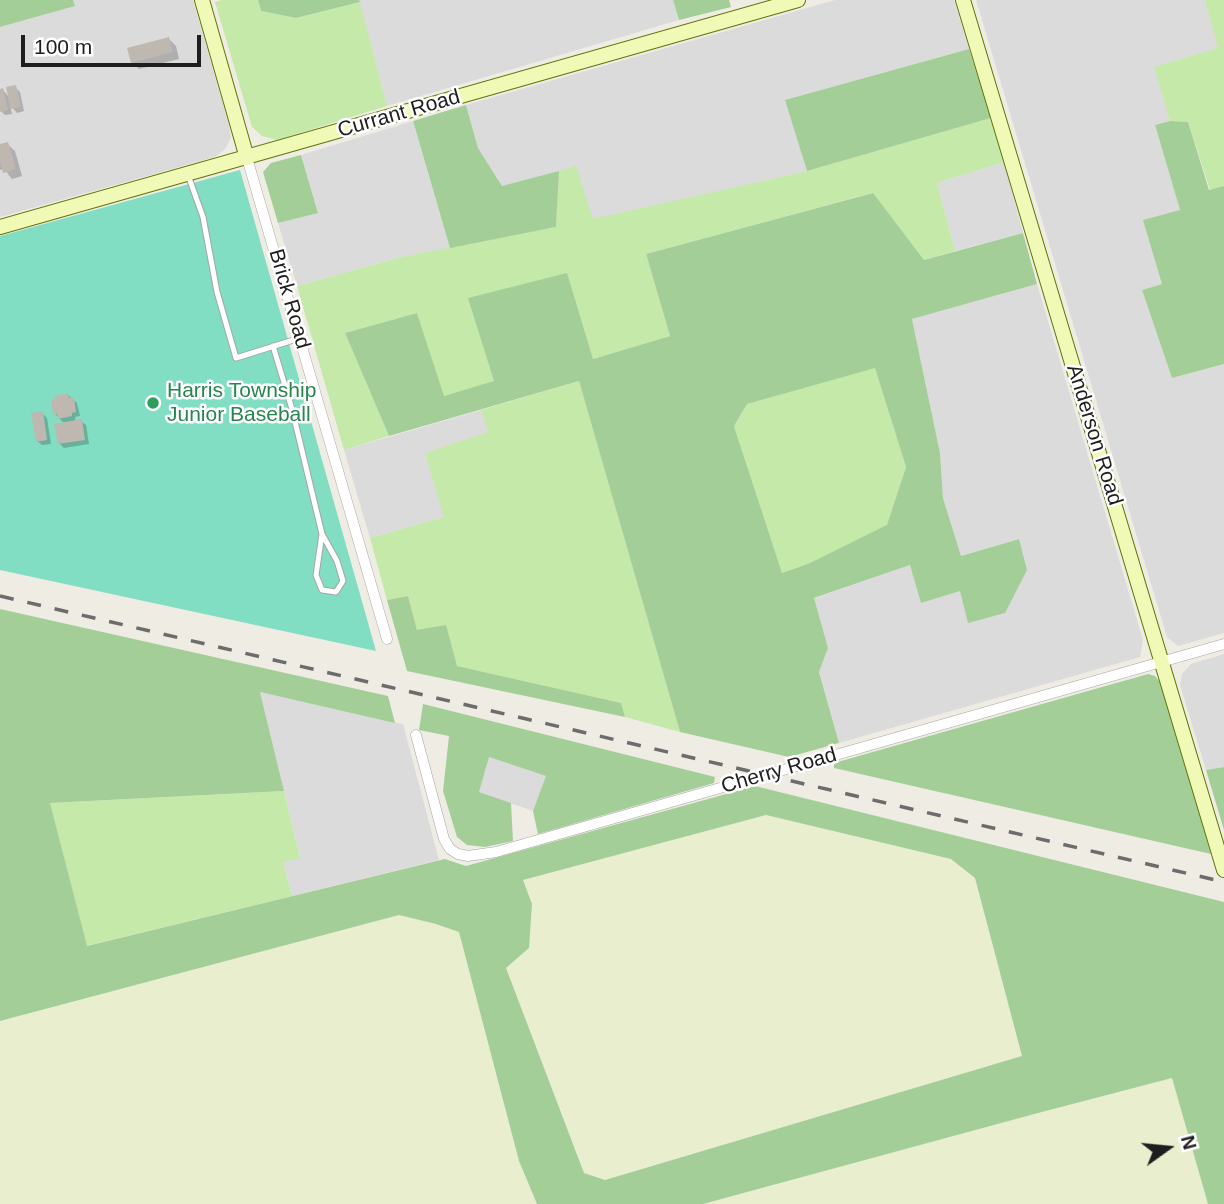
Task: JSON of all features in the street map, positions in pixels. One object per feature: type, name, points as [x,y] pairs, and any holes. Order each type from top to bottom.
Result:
[{"type":"street","name":"Brick Road","points":[[202,0],[387,639]]},
{"type":"street","name":"Currant Road","points":[[0,228],[798,0]]},
{"type":"street","name":"Anderson Road","points":[[963,0],[1224,870]]},
{"type":"street","name":"Cherry Road","points":[[416,735],[444,839],[450,849],[468,856],[496,852],[1224,644]]},
{"type":"lane","points":[[188,174],[203,217],[217,292],[236,358],[300,338]]},
{"type":"lane","points":[[273,346],[292,409],[322,534],[337,561],[343,581],[336,592],[321,590],[316,575],[322,534]]},
{"type":"shaded area","points":[[73,0],[193,0],[231,138],[225,149],[215,157],[0,217],[0,27],[74,6]]},
{"type":"shaded area","points":[[359,0],[673,0],[679,20],[387,106]]},
{"type":"shaded area","points":[[835,0],[954,0],[969,49],[786,100],[807,171],[592,220],[502,186],[478,148],[466,105]]},
{"type":"shaded area","points":[[976,0],[1205,0],[1219,48],[1155,67],[1170,121],[1155,125],[1180,210],[1162,284],[1142,290],[1172,378],[1224,364],[1224,633],[1178,646],[1167,637]]},
{"type":"shaded area","points":[[413,121],[450,248],[401,257],[297,286],[278,223],[318,212],[301,155]]},
{"type":"shaded area","points":[[1004,162],[1023,233],[955,251],[937,183]]},
{"type":"shaded area","points":[[1037,284],[1143,640],[1140,657],[839,743],[819,672],[828,648],[813,599],[910,565],[1027,570],[1018,539],[961,556],[943,498],[940,453],[912,319]]},
{"type":"shaded area","points":[[481,410],[489,432],[444,517],[370,538],[344,450]]},
{"type":"shaded area","points":[[1224,654],[1224,767],[1206,770],[1180,685],[1182,674],[1191,664]]},
{"type":"shaded area","points":[[260,692],[403,724],[439,860],[292,896],[283,862],[300,857]]},
{"type":"shaded area","points":[[489,757],[547,776],[533,811],[479,792]]},
{"type":"green space","points":[[0,0],[73,0],[75,6],[0,27]]},
{"type":"green space","points":[[258,0],[261,11],[296,18],[360,2],[387,106],[277,140],[262,136],[252,127],[215,2]]},
{"type":"green space","points":[[258,0],[360,2],[296,18],[261,11]]},
{"type":"green space","points":[[673,0],[729,0],[731,7],[679,20]]},
{"type":"green space","points":[[1205,0],[1224,0],[1224,186],[1210,190],[1188,122],[1170,121],[1154,67],[1218,48]]},
{"type":"green space","points":[[969,49],[991,118],[807,171],[785,100]]},
{"type":"green space","points":[[466,105],[478,148],[502,186],[559,171],[556,227],[450,248],[413,121]]},
{"type":"green space","points":[[991,118],[1004,162],[937,183],[955,251],[924,260],[872,193],[646,254],[670,336],[593,359],[566,273],[494,382],[443,396],[417,313],[345,333],[389,436],[344,450],[297,286],[401,257],[556,227],[559,171],[576,166],[593,219],[807,171]]},
{"type":"green space","points":[[1170,121],[1188,122],[1209,190],[1224,186],[1224,364],[1172,378],[1142,290],[1162,284],[1143,220],[1180,210],[1155,125]]},
{"type":"green space","points":[[301,155],[318,213],[278,223],[263,172],[271,163]]},
{"type":"green space","name":"Harris Township Junior Baseball","points":[[240,170],[376,651],[0,570],[0,236]]},
{"type":"green space","points":[[873,193],[924,260],[1023,233],[1037,284],[912,319],[940,453],[943,498],[961,556],[1019,539],[1027,570],[1005,613],[968,623],[960,591],[921,603],[910,565],[814,598],[828,648],[819,672],[839,743],[789,757],[680,732],[579,381],[389,436],[345,333],[417,313],[444,396],[494,381],[468,298],[567,273],[593,359],[670,336],[646,254]],"holes":[[[875,368],[906,467],[887,525],[810,563],[782,573],[734,426],[747,404]]]},
{"type":"green space","points":[[875,367],[906,467],[887,526],[810,563],[782,573],[734,426],[747,404]]},
{"type":"green space","points":[[579,381],[680,732],[625,717],[620,703],[457,666],[417,630],[408,596],[387,600],[370,538],[444,517],[425,453],[488,432],[481,410]]},
{"type":"green space","points":[[408,596],[417,630],[446,625],[457,666],[621,703],[625,717],[407,671],[387,600]]},
{"type":"green space","points":[[0,609],[388,696],[395,723],[260,692],[284,791],[50,803],[87,946],[445,859],[466,866],[755,786],[1224,902],[1224,1204],[1208,1204],[1172,1078],[703,1204],[537,1204],[519,1161],[459,932],[399,915],[0,1021]],"holes":[[[766,815],[951,859],[975,878],[1022,1056],[605,1180],[584,1173],[506,968],[529,948],[532,904],[523,880]]]},
{"type":"green space","points":[[1148,674],[1155,676],[1163,686],[1211,854],[834,768],[834,763]]},
{"type":"green space","points":[[423,704],[715,777],[714,783],[538,834],[533,811],[546,776],[489,757],[479,792],[511,803],[513,841],[485,847],[467,845],[457,837],[443,791],[449,736],[419,730]]},
{"type":"green space","points":[[1224,767],[1224,830],[1206,770]]},
{"type":"green space","points":[[284,791],[300,858],[283,862],[292,896],[86,946],[50,803]]},
{"type":"green space","points":[[766,815],[951,859],[975,878],[1022,1056],[605,1180],[584,1173],[506,968],[529,948],[532,904],[523,880]]},
{"type":"green space","points":[[399,915],[459,932],[519,1161],[537,1204],[0,1204],[0,1021]]},
{"type":"green space","points":[[1173,1078],[1208,1204],[703,1204],[1038,1113]]},
{"type":"building","points":[[169,37],[173,52],[131,63],[127,48]]},
{"type":"building","points":[[16,85],[21,107],[11,109],[6,87]]},
{"type":"building","points":[[3,88],[8,110],[0,112],[0,89]]},
{"type":"building","points":[[8,142],[16,169],[3,173],[0,144]]},
{"type":"building","points":[[68,393],[69,398],[74,397],[76,412],[72,413],[72,416],[58,419],[57,414],[53,415],[51,400],[55,399],[54,396]]},
{"type":"building","points":[[43,411],[47,440],[36,442],[31,413]]},
{"type":"building","points":[[82,419],[85,440],[58,444],[54,424]]},
{"type":"railway","points":[[0,596],[1224,882]]},
{"type":"place","name":"Harris Township Junior Baseball","points":[[153,403]]}]
